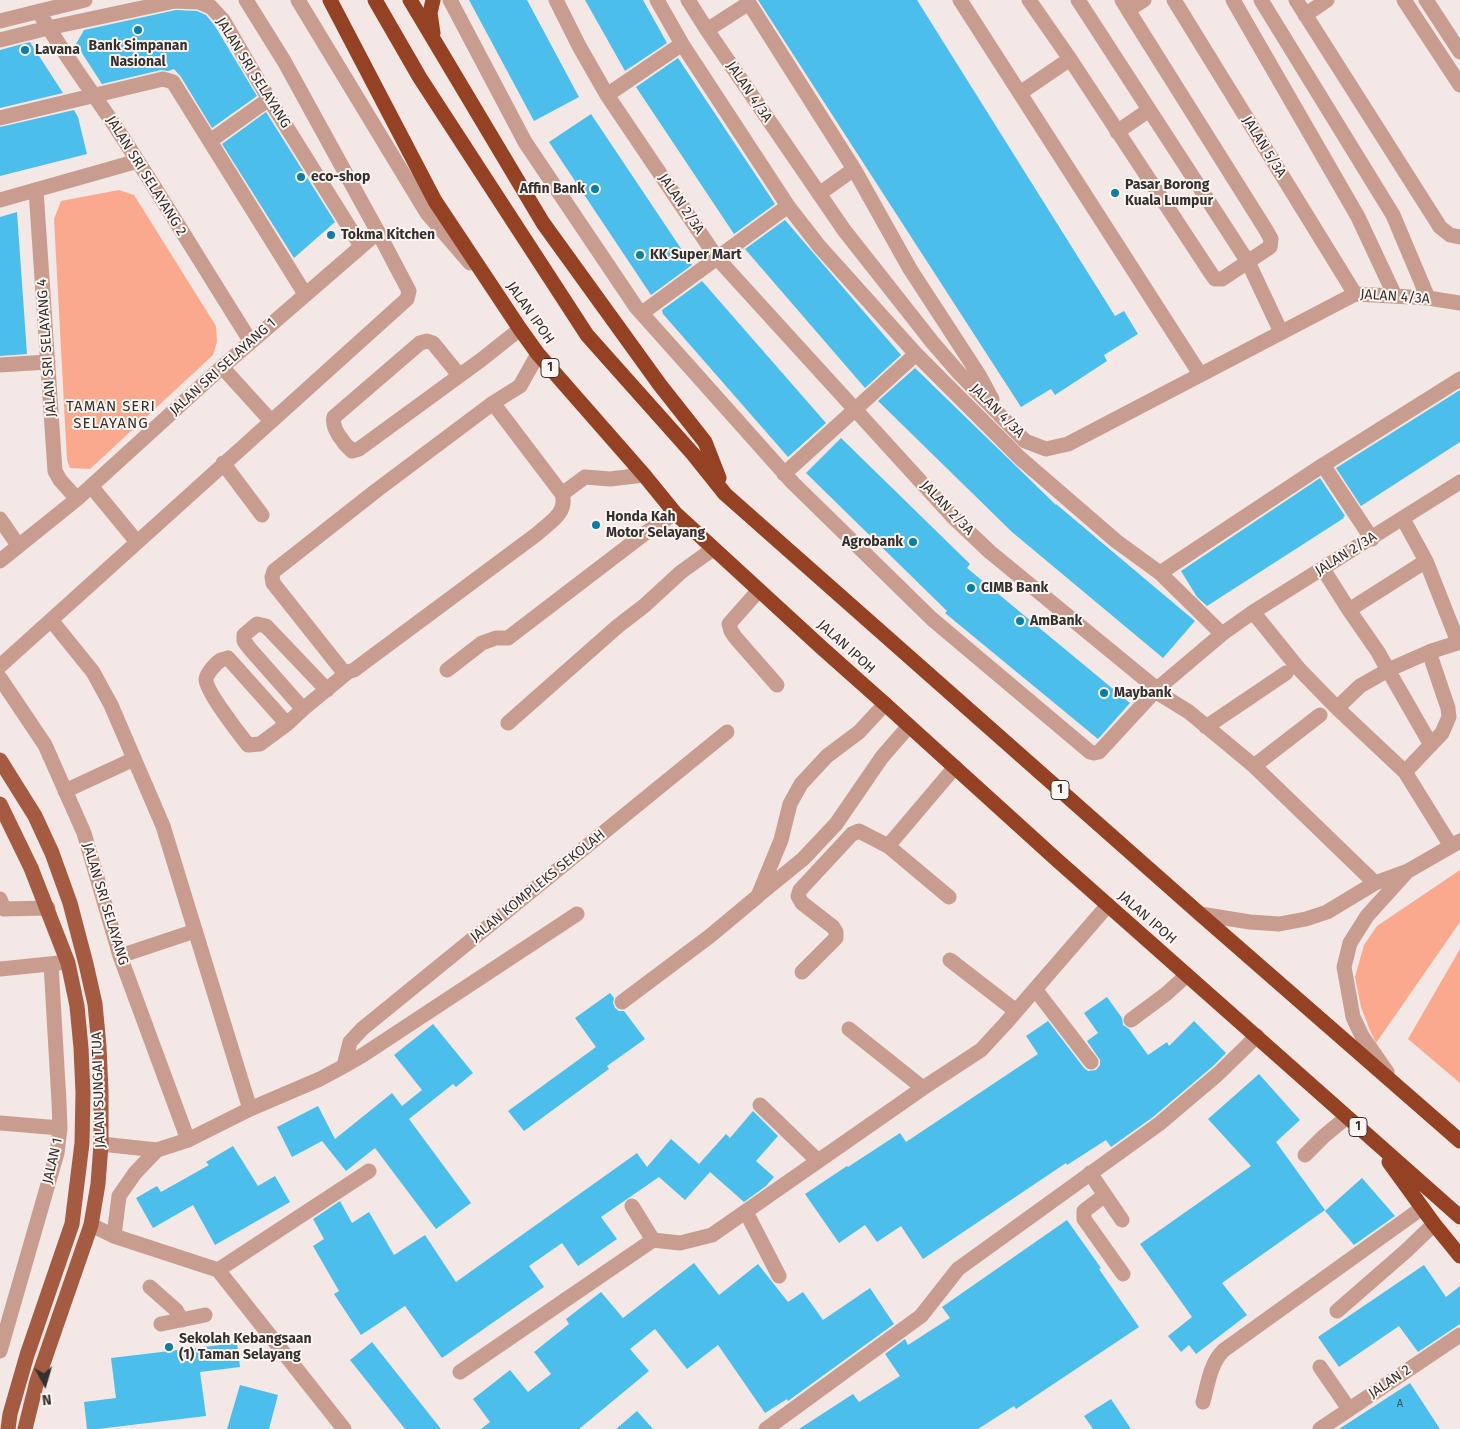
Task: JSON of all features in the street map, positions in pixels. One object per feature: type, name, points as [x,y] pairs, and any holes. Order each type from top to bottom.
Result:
[{"type":"highway","name":"JALAN IPOH","points":[[330,0],[435,201],[520,329],[538,354],[675,513],[1108,905],[1460,1217]]},
{"type":"highway","name":"1","points":[[375,0],[420,78],[587,335],[693,454],[725,494],[1460,1141]]},
{"type":"highway","points":[[410,0],[543,223],[660,385],[705,442],[725,494]]},
{"type":"highway","points":[[433,0],[430,13],[436,45]]},
{"type":"highway","points":[[1372,1140],[1460,1256]]},
{"type":"main road","name":"JALAN SUNGAI TUA","points":[[0,760],[35,816],[52,853],[70,903],[95,1004],[101,1092],[102,1144],[91,1225],[37,1381],[25,1429]]},
{"type":"main road","name":"JALAN SUNGAI TUA","points":[[0,804],[20,843],[48,908],[68,963],[77,1006],[83,1092],[82,1142],[72,1224],[27,1354],[10,1414],[8,1429]]},
{"type":"street","points":[[0,21],[85,0]]},
{"type":"street","points":[[0,666],[407,299],[409,291],[378,232],[284,61],[246,0]]},
{"type":"street","points":[[298,0],[427,213],[497,294]]},
{"type":"street","points":[[450,0],[525,142],[642,313],[784,474],[932,618],[1094,754],[1099,752],[1156,690],[1189,712],[1254,766],[1375,883]]},
{"type":"street","name":"JALAN 2/3A","points":[[556,0],[607,95],[717,258],[953,517],[1156,690],[1222,634],[1253,612],[1460,482]]},
{"type":"street","points":[[657,0],[682,44],[788,206],[819,246],[916,354],[1020,458],[1116,541],[1160,573],[1222,634]]},
{"type":"street","name":"JALAN 4/3A","points":[[688,0],[706,30],[844,230],[933,343],[1025,441],[1046,448],[1068,444],[1355,294],[1428,298],[1460,303]]},
{"type":"street","points":[[960,0],[1200,374]]},
{"type":"street","points":[[1029,0],[1215,279],[1222,279],[1270,247],[1271,240],[1125,5],[1144,0]]},
{"type":"street","points":[[1078,0],[1248,262],[1281,332]]},
{"type":"street","name":"JALAN 5/3A","points":[[1174,0],[1355,294]]},
{"type":"street","points":[[1233,0],[1358,217],[1395,296]]},
{"type":"street","points":[[1261,0],[1393,215],[1428,298]]},
{"type":"street","points":[[1296,0],[1440,227],[1450,235],[1460,237]]},
{"type":"street","points":[[1306,15],[1327,0]]},
{"type":"street","points":[[1404,0],[1460,85]]},
{"type":"street","points":[[1426,0],[1460,52]]},
{"type":"street","name":"JALAN SRI SELAYANG","points":[[0,40],[174,1],[199,2],[212,7],[222,20],[361,246]]},
{"type":"street","points":[[706,30],[748,1],[854,169],[910,270],[979,375],[1001,416]]},
{"type":"street","name":"JALAN SRI SELAYANG 2","points":[[38,12],[138,161],[250,342]]},
{"type":"street","points":[[607,95],[682,44]]},
{"type":"street","points":[[1020,92],[1070,59]]},
{"type":"street","points":[[0,118],[163,79],[173,82],[305,294]]},
{"type":"street","points":[[210,141],[270,99]]},
{"type":"street","points":[[1117,132],[1149,110]]},
{"type":"street","points":[[0,200],[138,161]]},
{"type":"street","points":[[819,194],[854,169]]},
{"type":"street","name":"JALAN SRI SELAYANG 4","points":[[36,190],[55,471],[60,480],[77,498]]},
{"type":"street","points":[[642,313],[788,206]]},
{"type":"street","name":"JALAN SRI SELAYANG 1","points":[[0,561],[91,486],[250,342],[378,232]]},
{"type":"street","points":[[460,375],[433,343],[427,341],[420,343],[334,417],[333,425],[352,451],[359,449],[460,375],[520,329]]},
{"type":"street","points":[[348,672],[342,670],[329,655],[273,583],[274,571],[377,490],[493,403],[520,386],[538,354]]},
{"type":"street","points":[[784,474],[916,354]]},
{"type":"street","points":[[0,365],[48,362]]},
{"type":"street","points":[[222,367],[271,421]]},
{"type":"street","points":[[1160,573],[1323,465],[1460,379]]},
{"type":"street","points":[[287,724],[228,658],[221,660],[210,672],[206,679],[208,688],[237,732],[248,745],[260,744],[287,724],[348,672],[354,670],[537,534],[559,514],[564,501],[562,494],[493,403]]},
{"type":"street","points":[[223,463],[262,515]]},
{"type":"street","points":[[1323,465],[1372,539]]},
{"type":"street","points":[[562,494],[585,477],[610,479],[644,475]]},
{"type":"street","points":[[91,486],[137,542]]},
{"type":"street","points":[[447,670],[482,644],[496,638],[508,638],[644,534],[675,513]]},
{"type":"street","points":[[0,519],[18,546]]},
{"type":"street","points":[[1337,708],[1360,686],[1388,670],[1429,652],[1459,642],[1426,561],[1403,519]]},
{"type":"street","points":[[508,723],[681,572],[713,549]]},
{"type":"street","points":[[1349,610],[1426,561]]},
{"type":"street","points":[[1323,569],[1378,652],[1431,745]]},
{"type":"street","points":[[759,590],[729,624],[730,630],[777,684]]},
{"type":"street","points":[[1200,914],[1250,922],[1279,924],[1306,919],[1327,912],[1375,883],[1408,871],[1456,843],[1405,772],[1299,669],[1253,612]]},
{"type":"street","points":[[51,620],[93,672],[111,705],[163,826],[250,1109]]},
{"type":"street","points":[[303,709],[244,641],[244,635],[257,624],[266,626],[327,690]]},
{"type":"street","points":[[1405,772],[1442,733],[1449,717],[1448,708],[1429,652]]},
{"type":"street","points":[[1206,727],[1286,673]]},
{"type":"street","name":"JALAN SRI SELAYANG","points":[[0,678],[46,745],[84,833],[120,956],[188,1140]]},
{"type":"street","points":[[758,896],[781,840],[790,804],[801,784],[827,756],[858,732],[886,704]]},
{"type":"street","points":[[1254,766],[1320,715]]},
{"type":"street","points":[[622,1002],[710,936],[804,859],[836,824],[882,757],[909,726]]},
{"type":"street","name":"JALAN KOMPLEKS SEKOLAH","points":[[344,1066],[350,1042],[362,1029],[727,732]]},
{"type":"street","points":[[65,791],[134,759]]},
{"type":"street","points":[[888,846],[955,767]]},
{"type":"street","points":[[802,972],[836,938],[836,932],[833,927],[802,903],[798,896],[800,890],[852,834],[859,831],[888,846],[949,897]]},
{"type":"street","points":[[1396,1086],[1362,1036],[1354,1017],[1344,967],[1350,943],[1367,916],[1408,871]]},
{"type":"street","points":[[460,1372],[653,1240],[680,1243],[712,1235],[923,1088],[981,1050],[1108,905]]},
{"type":"street","points":[[1,909],[48,908]]},
{"type":"street","points":[[102,1144],[157,1150],[188,1140],[250,1109],[320,1080],[362,1055],[577,914]]},
{"type":"street","points":[[120,956],[195,931]]},
{"type":"street","points":[[950,960],[1016,1011]]},
{"type":"street","points":[[0,969],[68,963]]},
{"type":"street","name":"JALAN 1","points":[[0,1351],[57,1153],[60,1128],[51,964]]},
{"type":"street","points":[[1131,1020],[1166,994],[1187,975]]},
{"type":"street","points":[[1035,989],[1091,1062]]},
{"type":"street","points":[[849,1028],[923,1088]]},
{"type":"street","points":[[766,1429],[921,1316],[958,1269],[1159,1124],[1218,1074],[1257,1036]]},
{"type":"street","points":[[760,1105],[818,1161]]},
{"type":"street","points":[[1305,1155],[1347,1117]]},
{"type":"street","points":[[0,1123],[60,1128]]},
{"type":"street","points":[[114,1236],[119,1196],[135,1173],[157,1150]]},
{"type":"street","points":[[218,1270],[369,1171]]},
{"type":"street","points":[[1090,1173],[1122,1220]]},
{"type":"street","points":[[1105,1195],[1084,1211],[1084,1219],[1123,1274]]},
{"type":"street","points":[[632,1206],[653,1240]]},
{"type":"street","points":[[1203,1402],[1214,1364],[1224,1350],[1422,1208]]},
{"type":"street","points":[[746,1212],[779,1276]]},
{"type":"street","points":[[1337,1311],[1434,1224]]},
{"type":"street","points":[[91,1225],[114,1236],[218,1270],[344,1429]]},
{"type":"street","points":[[150,1287],[176,1310],[182,1320]]},
{"type":"street","points":[[161,1324],[205,1315]]},
{"type":"street","name":"JALAN 2","points":[[1320,1429],[1460,1335]]},
{"type":"street","points":[[1320,1367],[1349,1410]]},
{"type":"shaded area","points":[[119,190],[134,195],[216,326],[217,342],[213,355],[90,469],[70,468],[67,460],[54,219],[61,201]]},
{"type":"shaded area","points":[[1460,870],[1460,922],[1376,1043],[1361,1007],[1355,977],[1364,945],[1377,926]]},
{"type":"shaded area","points":[[1460,949],[1460,1083],[1408,1039]]},
{"type":"building","points":[[469,0],[527,0],[579,97],[534,121]]},
{"type":"building","points":[[585,0],[643,0],[667,43],[625,71]]},
{"type":"building","points":[[758,0],[917,0],[1115,316],[1124,311],[1138,334],[1104,355],[1107,361],[1055,395],[1051,389],[1021,407]]},
{"type":"building","points":[[176,10],[197,11],[206,15],[215,26],[257,96],[212,128],[181,77],[174,69],[168,71],[161,70],[102,84],[76,44],[84,30]]},
{"type":"building","points":[[30,42],[63,93],[0,108],[0,50]]},
{"type":"building","points":[[678,58],[775,204],[734,234],[636,87]]},
{"type":"building","points":[[74,110],[78,117],[87,154],[0,176],[0,127]]},
{"type":"building","points":[[266,112],[335,222],[294,258],[222,144]]},
{"type":"building","points":[[591,114],[692,265],[651,295],[549,142]]},
{"type":"building","points":[[17,212],[27,354],[0,356],[0,217]]},
{"type":"building","points":[[785,220],[901,355],[865,388],[745,249]]},
{"type":"building","points":[[702,281],[826,423],[788,457],[663,314],[662,310]]},
{"type":"building","points":[[915,368],[1056,505],[1195,621],[1163,658],[1012,532],[878,401]]},
{"type":"building","points":[[1460,390],[1460,442],[1361,506],[1336,468]]},
{"type":"building","points":[[841,438],[970,564],[967,568],[1130,703],[1098,739],[945,613],[947,611],[806,473]]},
{"type":"building","points":[[1320,478],[1345,516],[1344,518],[1207,606],[1197,597],[1181,571]]},
{"type":"building","points":[[610,993],[614,998],[615,1008],[619,1011],[624,1011],[645,1039],[607,1066],[609,1069],[524,1131],[508,1111],[596,1047],[575,1018]]},
{"type":"building","points":[[1107,997],[1122,1018],[1123,1025],[1129,1029],[1148,1055],[1167,1042],[1169,1046],[1194,1021],[1226,1053],[1153,1117],[1111,1147],[1106,1140],[1067,1165],[1066,1163],[923,1259],[901,1226],[877,1242],[865,1225],[839,1243],[805,1194],[900,1133],[906,1142],[1038,1054],[1026,1036],[1048,1021],[1084,1068],[1088,1071],[1096,1070],[1100,1065],[1100,1060],[1087,1041],[1098,1033],[1084,1013]]},
{"type":"building","points":[[433,1024],[473,1073],[456,1087],[453,1084],[409,1119],[471,1203],[436,1229],[375,1148],[346,1171],[322,1141],[292,1157],[277,1127],[318,1106],[335,1139],[392,1093],[402,1106],[422,1090],[394,1055]]},
{"type":"building","points":[[1259,1074],[1300,1120],[1276,1142],[1325,1210],[1222,1283],[1247,1315],[1196,1354],[1189,1345],[1181,1352],[1168,1336],[1192,1317],[1140,1244],[1251,1166],[1208,1119]]},
{"type":"building","points":[[753,1111],[778,1136],[756,1161],[774,1177],[766,1186],[744,1202],[710,1172],[685,1200],[659,1177],[601,1217],[617,1239],[578,1266],[562,1243],[529,1266],[544,1287],[442,1358],[405,1306],[361,1335],[334,1294],[339,1291],[313,1246],[324,1239],[313,1219],[340,1201],[352,1223],[369,1212],[394,1255],[425,1235],[456,1282],[637,1153],[647,1167],[671,1139],[699,1164],[726,1134],[730,1138]]},
{"type":"building","points":[[233,1146],[258,1186],[275,1176],[290,1202],[215,1245],[193,1205],[153,1228],[136,1198],[157,1186],[161,1192],[209,1165],[206,1162]]},
{"type":"building","points":[[1362,1178],[1395,1216],[1354,1245],[1325,1211]]},
{"type":"building","points":[[1067,1220],[1139,1327],[1016,1409],[1014,1406],[978,1429],[799,1429],[853,1394],[859,1402],[900,1376],[885,1354],[905,1339],[908,1345],[950,1318],[942,1307]]},
{"type":"building","points":[[694,1263],[719,1295],[758,1264],[788,1302],[803,1292],[823,1320],[870,1288],[894,1324],[788,1401],[787,1399],[765,1413],[718,1345],[687,1369],[655,1329],[630,1349],[649,1371],[579,1429],[481,1429],[490,1422],[473,1399],[510,1370],[528,1392],[551,1374],[534,1352],[569,1324],[566,1319],[601,1292],[623,1318]]},
{"type":"building","points":[[1424,1265],[1446,1297],[1460,1286],[1460,1324],[1418,1352],[1399,1326],[1339,1367],[1318,1337]]},
{"type":"building","points":[[372,1342],[441,1429],[405,1429],[350,1360]]},
{"type":"building","points":[[237,1343],[240,1367],[200,1372],[206,1416],[87,1429],[84,1402],[116,1398],[111,1358]]},
{"type":"building","points":[[1410,1383],[1440,1429],[1339,1429]]},
{"type":"building","points":[[240,1385],[278,1395],[269,1429],[227,1429]]},
{"type":"building","points":[[1111,1399],[1131,1429],[1093,1429],[1084,1416]]},
{"type":"building","points":[[637,1411],[653,1429],[616,1429]]},
{"type":"place","name":"Bank Simpanan Nasional","points":[[138,30]]},
{"type":"place","name":"Lavana","points":[[25,50]]},
{"type":"place","name":"eco-shop","points":[[301,177]]},
{"type":"place","name":"Affin Bank","points":[[595,189]]},
{"type":"place","name":"Pasar Borong Kuala Lumpur","points":[[1115,193]]},
{"type":"place","name":"Tokma Kitchen","points":[[331,235]]},
{"type":"place","name":"KK Super Mart","points":[[640,255]]},
{"type":"place","name":"Honda Kah Motor Selayang","points":[[596,525]]},
{"type":"place","name":"Agrobank","points":[[913,542]]},
{"type":"place","name":"CIMB Bank","points":[[971,588]]},
{"type":"place","name":"AmBank","points":[[1020,621]]},
{"type":"place","name":"Maybank","points":[[1104,693]]},
{"type":"place","name":"Sekolah Kebangsaan (1) Taman Selayang","points":[[169,1347]]},
{"type":"district","name":"TAMAN SERI SELAYANG","points":[[111,416]]}]
